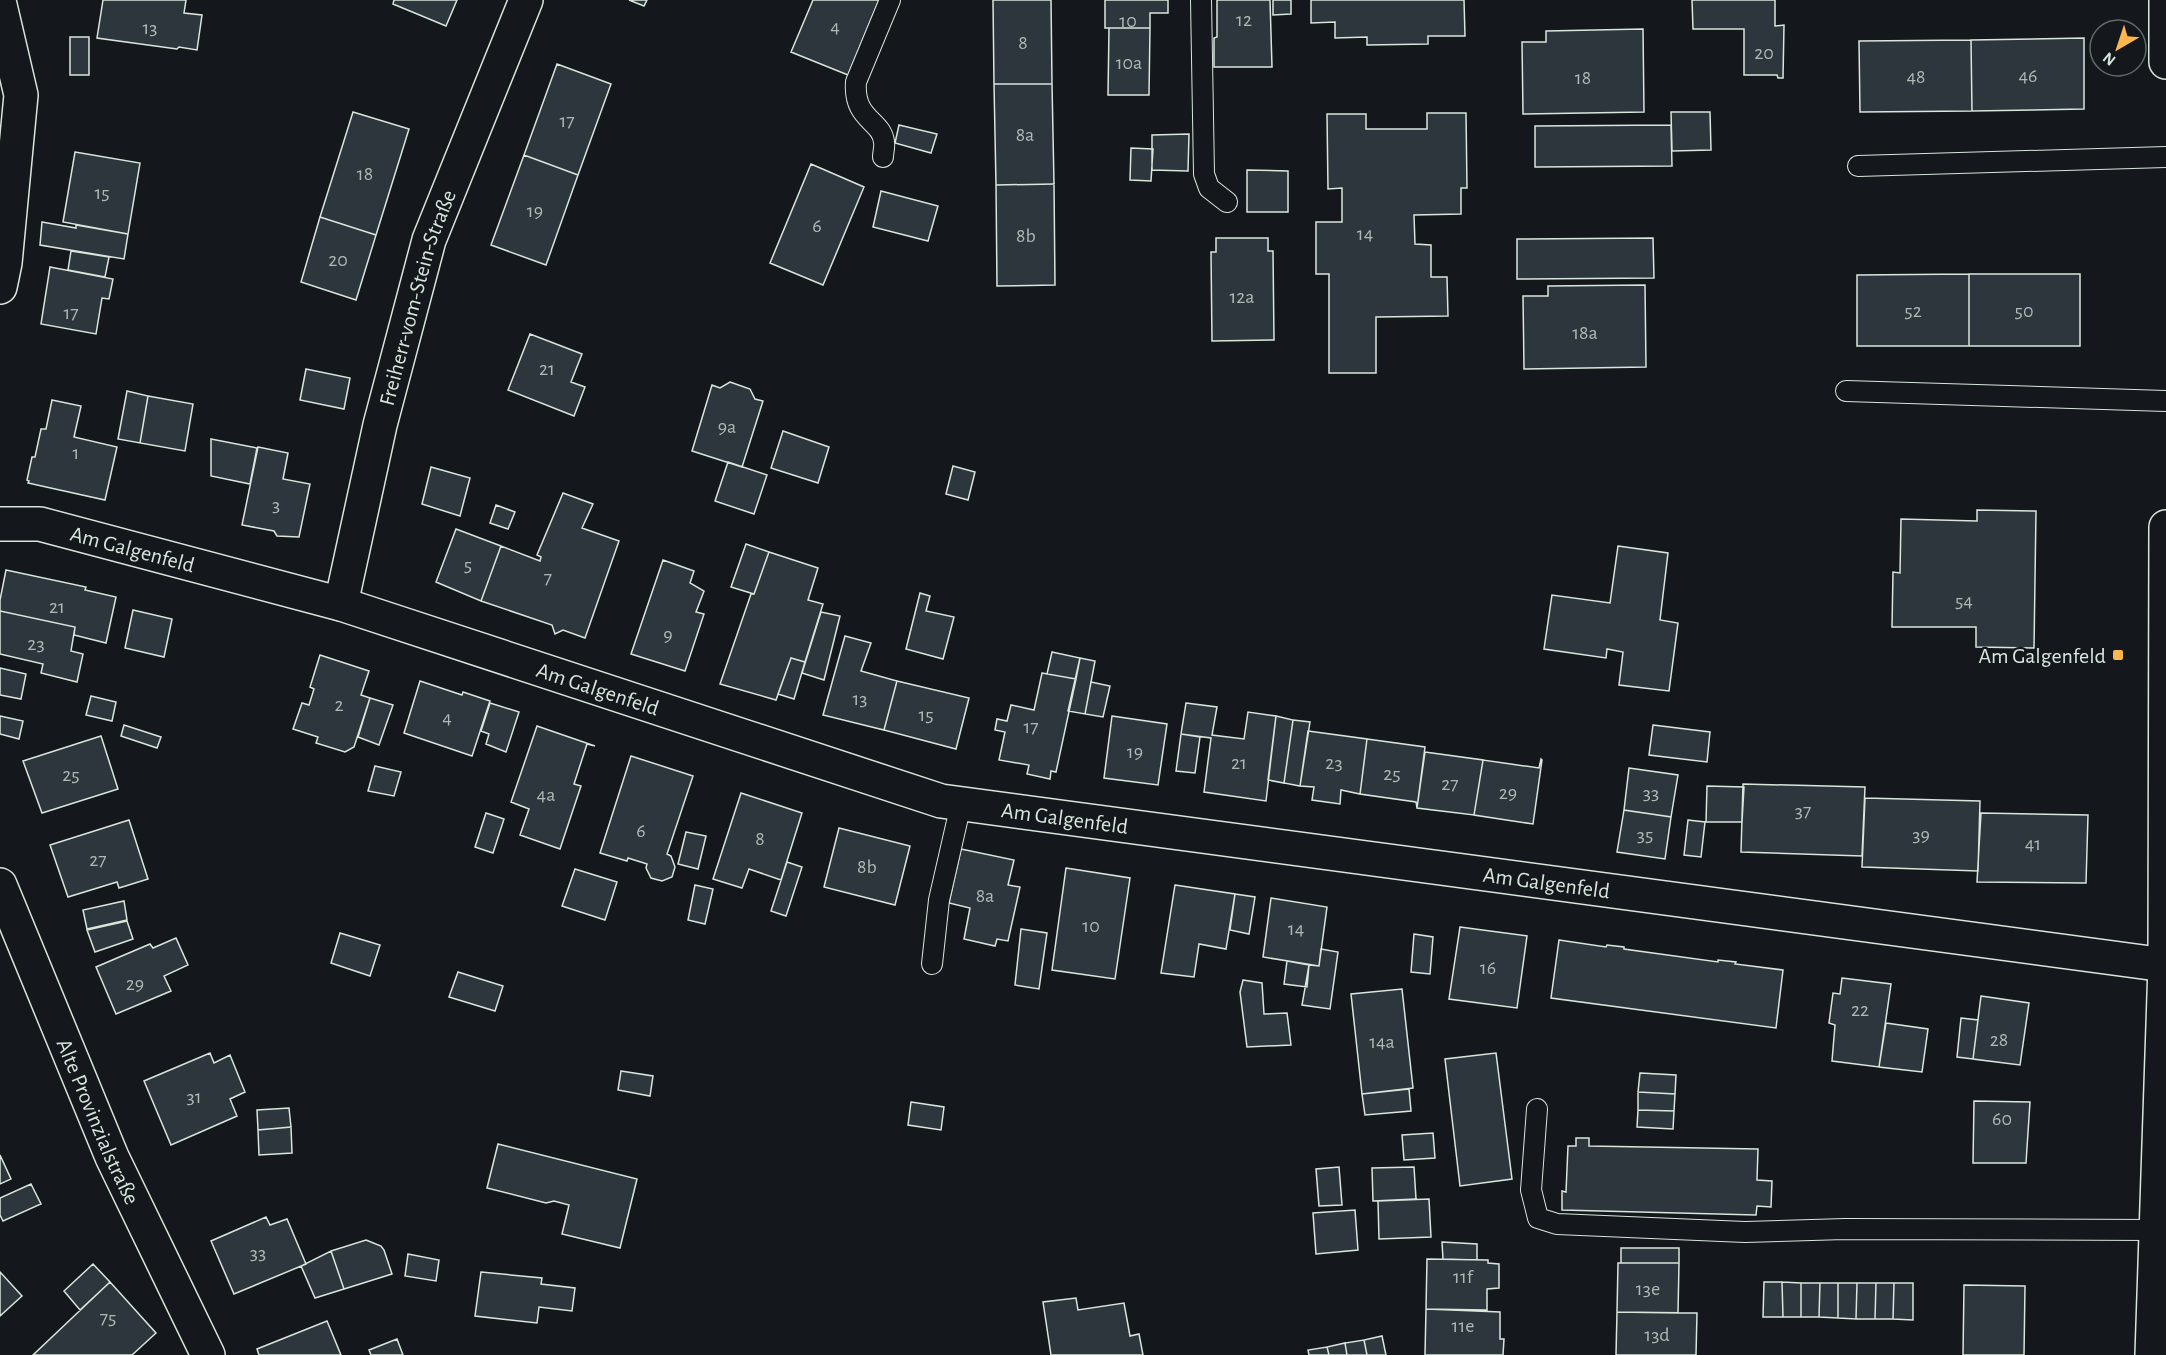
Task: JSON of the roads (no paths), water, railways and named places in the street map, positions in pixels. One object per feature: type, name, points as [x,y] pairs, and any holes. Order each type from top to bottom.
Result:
[{"type":"street","name":"Freiherr-vom-Stein-Straße","points":[[341,604],[380,424],[429,240],[526,0]]},
{"type":"street","points":[[2166,0],[2166,62]]},
{"type":"street","points":[[0,5],[21,95],[5,263],[0,287]]},
{"type":"street","name":"Am Galgenfeld","points":[[0,524],[40,525],[341,604],[941,801],[2164,965]]},
{"type":"street","points":[[2152,1355],[2160,1281],[2155,1230],[2164,965],[2166,527]]},
{"type":"street","name":"Alte Provinzialstraße","points":[[0,885],[112,1157],[208,1355]]},
{"type":"lane","points":[[883,157],[885,141],[880,130],[865,117],[858,106],[855,92],[856,82],[890,0]]},
{"type":"lane","points":[[1201,0],[1204,174],[1209,188],[1227,202]]},
{"type":"lane","points":[[1858,166],[2166,157]]},
{"type":"lane","points":[[1846,391],[2166,401]]},
{"type":"lane","points":[[933,964],[939,900],[961,804]]},
{"type":"lane","points":[[1537,1109],[1531,1190],[1538,1218],[1557,1224],[1745,1232],[1845,1228],[2155,1230]]},
{"type":"place","name":"Am Galgenfeld","points":[[2118,655]]}]
